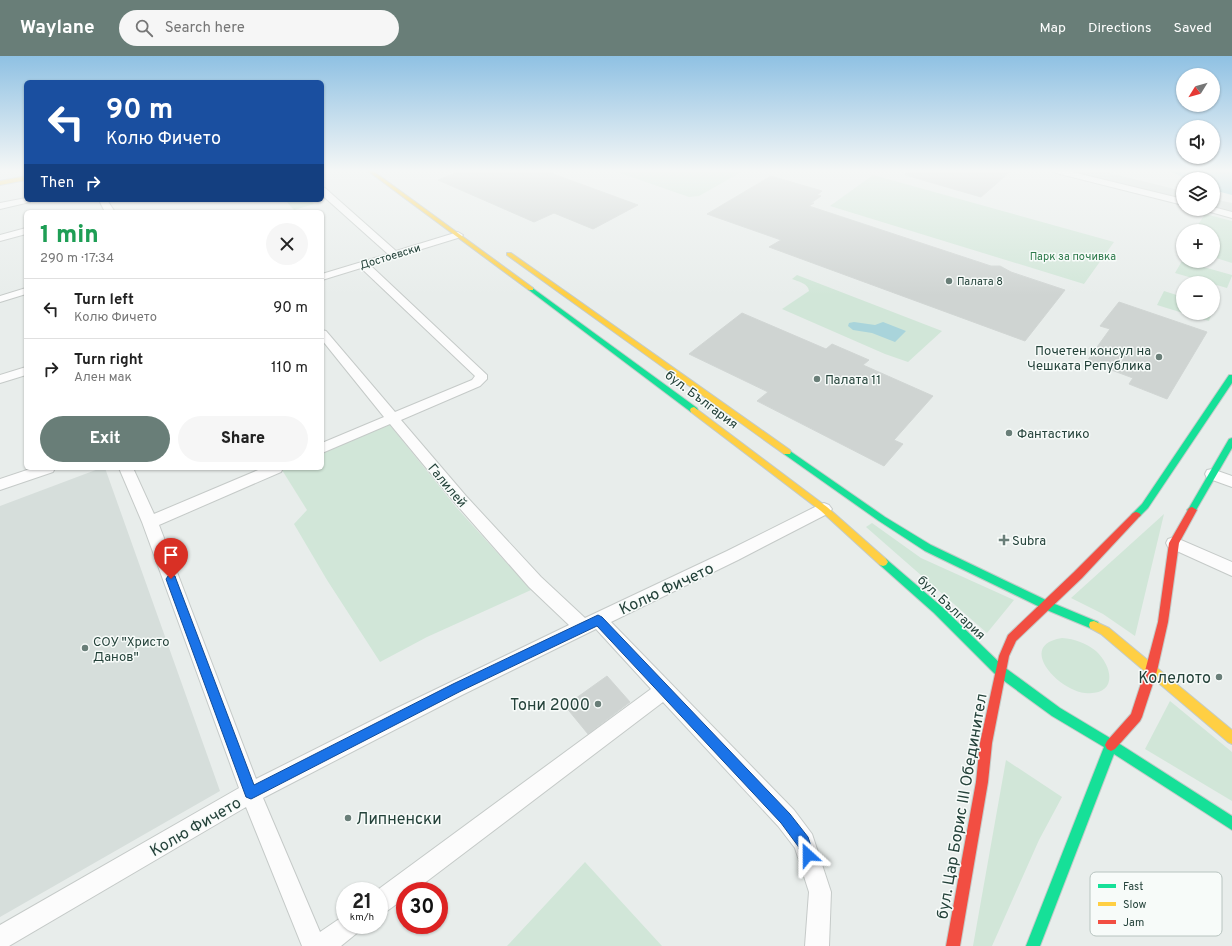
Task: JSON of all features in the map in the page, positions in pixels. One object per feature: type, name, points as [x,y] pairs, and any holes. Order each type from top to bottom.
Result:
[{"type":"main road","name":"бул. България","points":[[427,213],[784,477],[824,509],[938,610],[1000,671],[1056,712],[1111,744]]},
{"type":"main road","points":[[504,250],[882,519],[928,548],[1046,605],[1086,620],[1105,631],[1232,738]]},
{"type":"main road","points":[[1046,605],[1078,575],[1145,506],[1232,377]]},
{"type":"main road","points":[[1033,946],[1111,744],[1136,717],[1151,671],[1163,622],[1174,543],[1232,441]]},
{"type":"main road","name":"бул. Цар Борис III Обединител","points":[[953,946],[982,782],[986,743],[1004,656],[1012,638],[1046,605]]},
{"type":"main road","points":[[1111,744],[1232,824]]},
{"type":"street","points":[[347,213],[394,254]]},
{"type":"street","points":[[0,238],[24,232]]},
{"type":"street","name":"Достоевски","points":[[324,276],[458,235]]},
{"type":"street","points":[[324,447],[476,383],[481,379],[481,375],[363,264]]},
{"type":"street","points":[[0,299],[24,292]]},
{"type":"street","name":"Галилей","points":[[324,335],[483,526],[535,582],[590,624],[664,690],[786,818],[804,842],[820,892],[817,946]]},
{"type":"street","points":[[0,379],[24,372]]},
{"type":"street","points":[[0,486],[43,470]]},
{"type":"street","points":[[127,470],[150,522],[251,793],[314,946]]},
{"type":"street","points":[[150,522],[271,470]]},
{"type":"street","points":[[1212,474],[1232,482]]},
{"type":"street","name":"Колю Фичето","points":[[0,938],[251,793],[457,688],[704,571],[824,509]]},
{"type":"street","points":[[1174,543],[1232,569]]},
{"type":"street","points":[[388,895],[664,690]]},
{"type":"street","points":[[321,946],[337,934]]},
{"type":"shaded area","points":[[1220,213],[1232,213],[1232,217],[1220,214]]},
{"type":"shaded area","name":"СОУ \"Христо Данов\"","points":[[96,470],[106,470],[220,791],[0,917],[0,506]]},
{"type":"green space","name":"Парк за почивка","points":[[851,213],[1008,213],[1114,242],[1084,284]]},
{"type":"green space","points":[[1204,216],[1213,216],[1232,221],[1232,263],[1220,259],[1220,224],[1199,224]]},
{"type":"green space","points":[[1178,268],[1207,268],[1232,276],[1227,288],[1220,286],[1220,276],[1185,276],[1175,273]]},
{"type":"green space","points":[[797,275],[942,331],[908,362],[885,354],[782,309],[809,291],[805,284],[792,279]]},
{"type":"green space","points":[[1164,291],[1176,295],[1176,311],[1157,305]]},
{"type":"green space","points":[[389,424],[456,507],[531,590],[427,637],[380,662],[327,580],[294,524],[307,510],[282,470],[324,470],[324,451]]},
{"type":"green space","points":[[1164,514],[1135,636],[1103,614],[1071,598]]},
{"type":"green space","points":[[872,523],[921,558],[1014,600],[987,633],[866,527]]},
{"type":"green space","points":[[1062,638],[1076,640],[1092,648],[1102,658],[1109,673],[1107,686],[1103,690],[1095,693],[1085,693],[1074,690],[1054,676],[1046,667],[1042,658],[1042,649],[1049,642]]},
{"type":"green space","points":[[1170,701],[1232,752],[1232,801],[1145,749]]},
{"type":"green space","points":[[1006,760],[1062,797],[1039,840],[992,946],[973,946]]},
{"type":"green space","points":[[585,862],[662,946],[507,946]]},
{"type":"water","points":[[854,322],[875,325],[883,322],[906,331],[895,342],[872,333],[853,330],[848,326],[849,323]]},
{"type":"building","points":[[512,213],[624,213],[593,229],[554,213],[534,222]]},
{"type":"building","name":"Палата 8","points":[[709,213],[829,213],[991,266],[1000,266],[1011,272],[1065,290],[1025,341],[769,247],[781,240],[707,214]]},
{"type":"building","points":[[1119,302],[1207,332],[1167,399],[1129,384],[1133,378],[1087,361],[1110,329],[1100,326]]},
{"type":"building","name":"Палата 11","points":[[742,313],[826,349],[832,344],[869,360],[863,365],[933,396],[894,440],[903,444],[884,466],[757,401],[768,392],[689,354]]},
{"type":"building","name":"Тони 2000","points":[[607,676],[630,702],[588,734],[565,706]]},
{"type":"traffic: fast","points":[[531,289],[694,410]]},
{"type":"traffic: fast","points":[[1136,515],[1145,506],[1232,377]]},
{"type":"traffic: fast","points":[[1192,510],[1232,441]]},
{"type":"traffic: fast","points":[[787,452],[882,519],[928,548],[1046,605],[1094,625]]},
{"type":"traffic: fast","points":[[883,562],[938,610],[1000,671],[1056,712],[1111,745],[1232,824]]},
{"type":"traffic: fast","points":[[1033,946],[1111,745]]},
{"type":"traffic: slow","points":[[427,213],[531,289]]},
{"type":"traffic: slow","points":[[509,254],[787,452]]},
{"type":"traffic: slow","points":[[694,410],[824,509],[883,562]]},
{"type":"traffic: slow","points":[[1094,625],[1105,631],[1232,738]]},
{"type":"traffic: jam","points":[[1111,745],[1136,717],[1151,671],[1163,622],[1174,543],[1192,510]]},
{"type":"traffic: jam","points":[[1000,671],[1004,656],[1012,638],[1078,575],[1136,515]]},
{"type":"traffic: jam","points":[[953,946],[982,782],[986,743],[1000,671]]},
{"type":"place","name":"Палата 8","points":[[949,281]]},
{"type":"place","name":"Почетен консул на Чешката Република","points":[[1159,357]]},
{"type":"place","name":"Палата 11","points":[[817,379]]},
{"type":"place","name":"Фантастико","points":[[1009,433]]},
{"type":"place","name":"Subra","points":[[1004,540]]},
{"type":"place","name":"СОУ \"Христо Данов\"","points":[[85,648]]},
{"type":"place","name":"Колелото","points":[[1219,677]]},
{"type":"place","name":"Тони 2000","points":[[598,704]]},
{"type":"place","name":"Липненски","points":[[348,818]]},
{"type":"route","points":[[171,579],[251,793],[457,688],[598,620],[786,818],[804,842],[808,855]]}]
